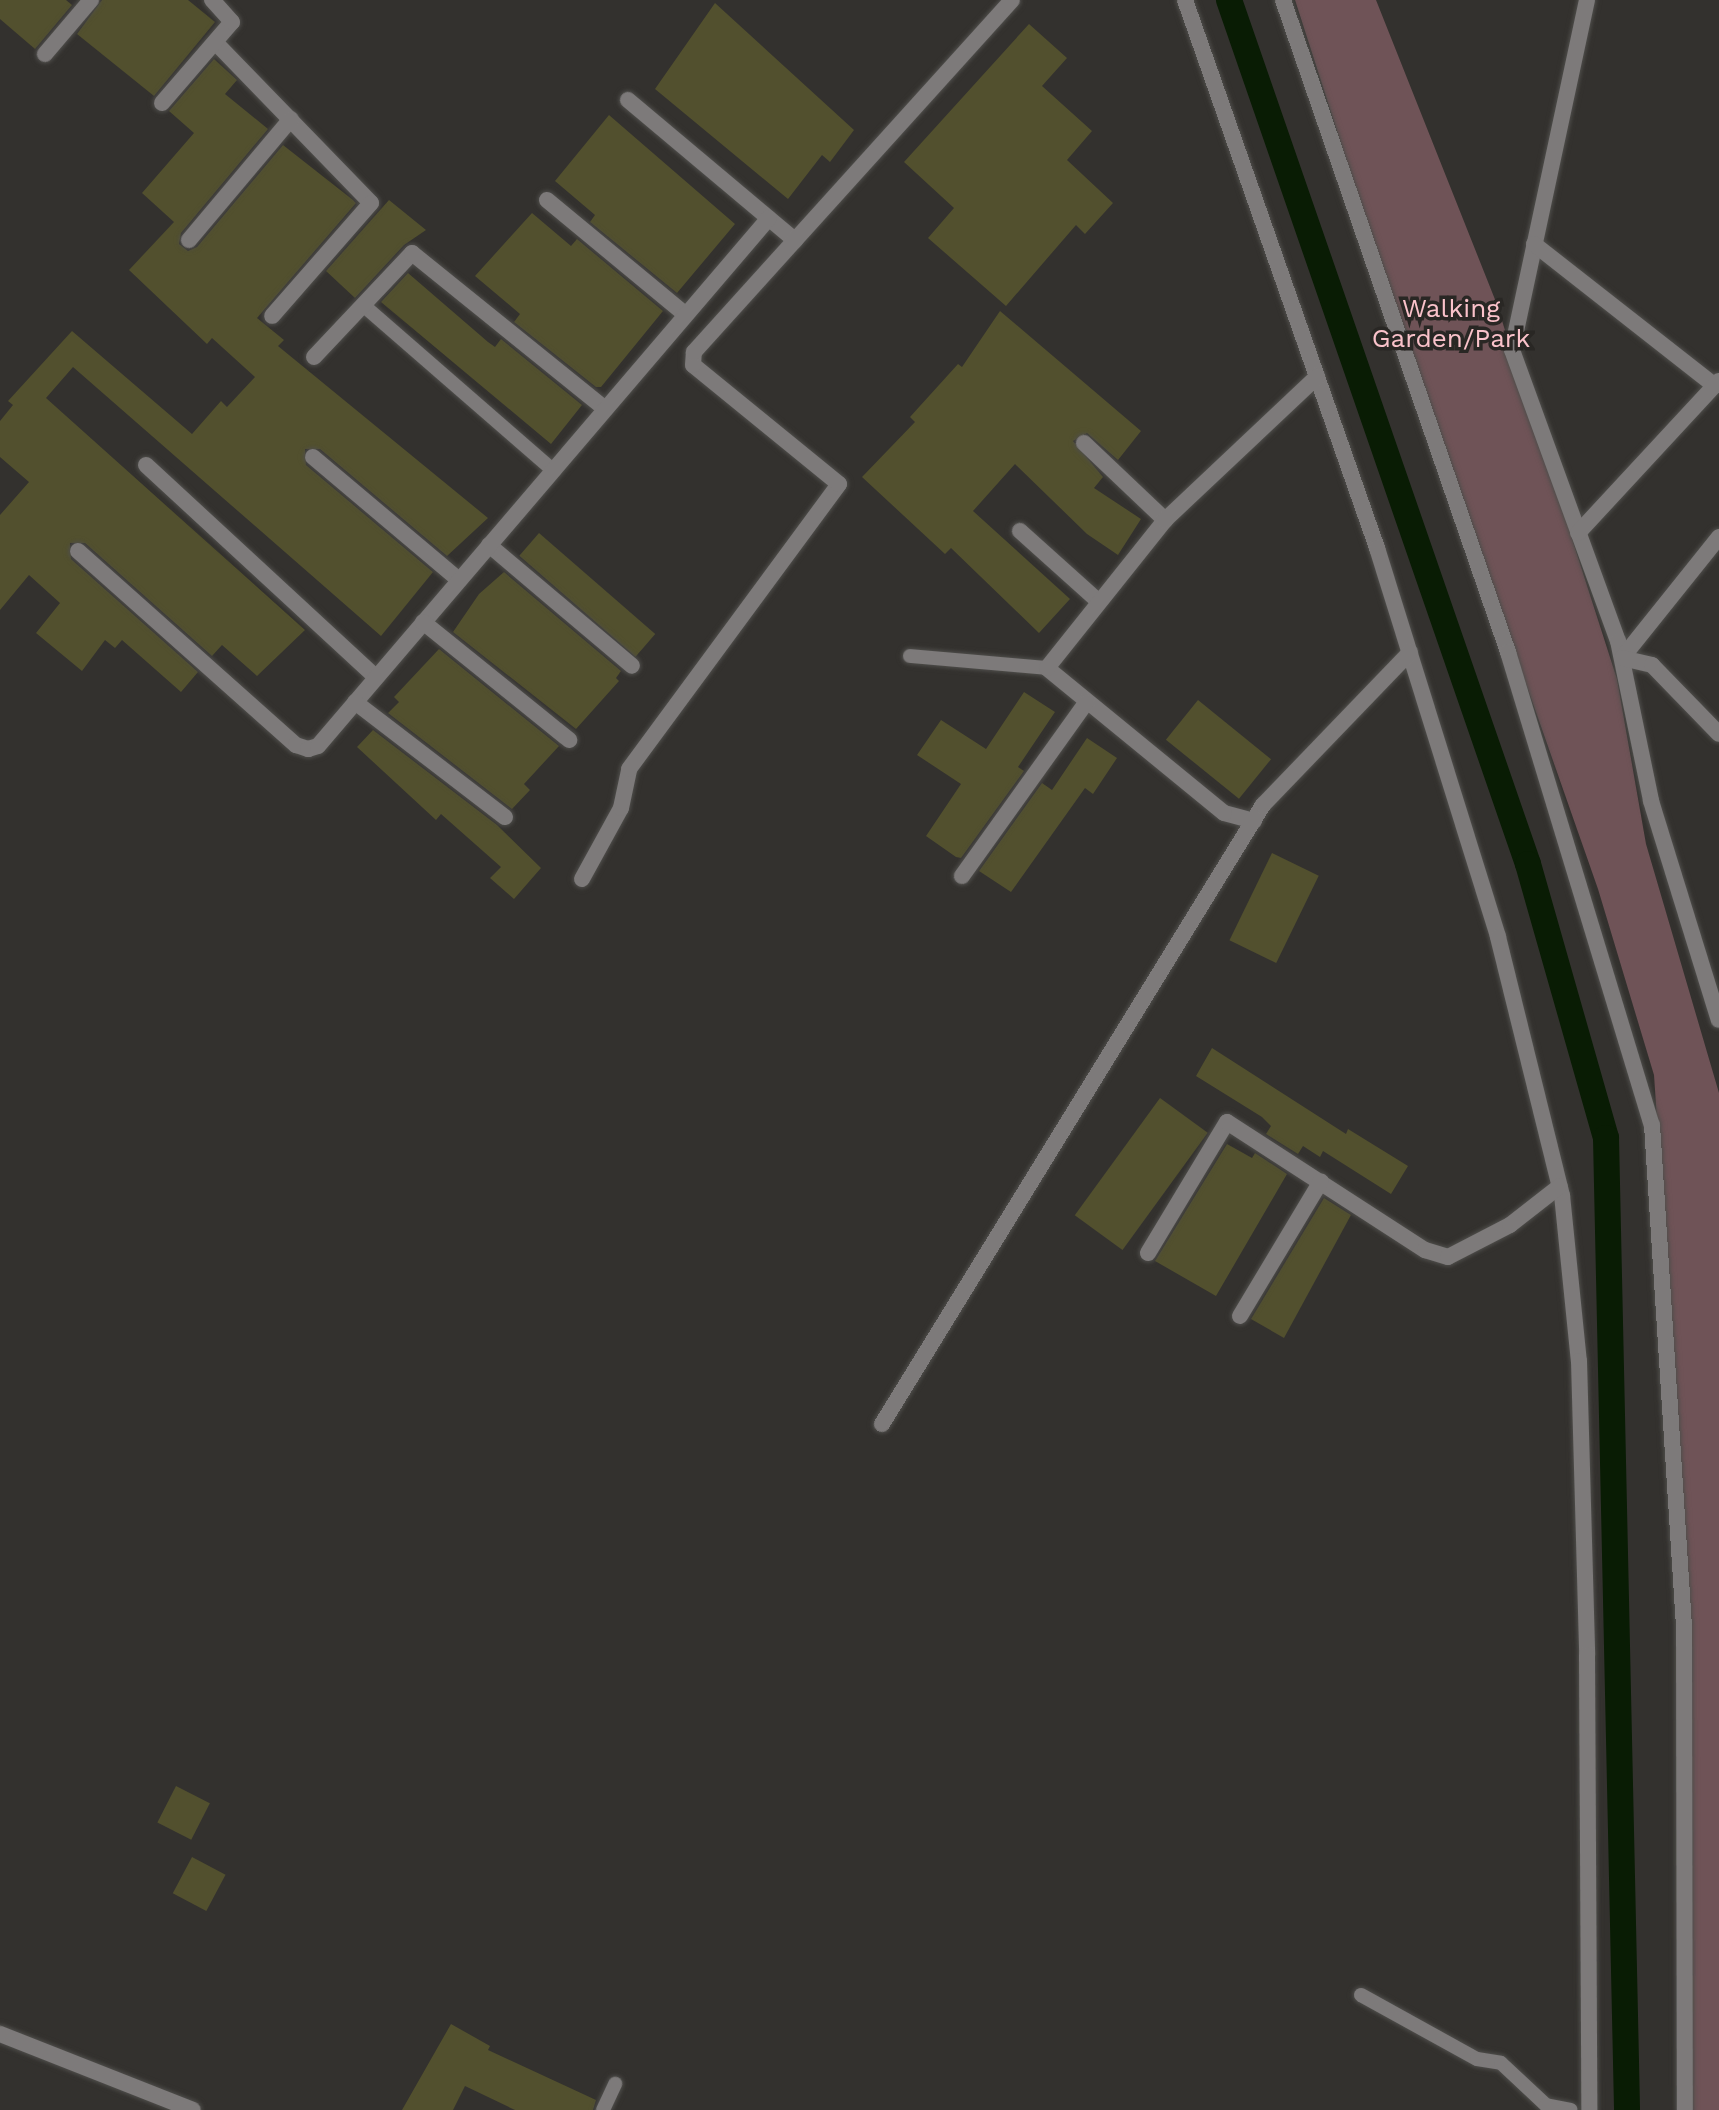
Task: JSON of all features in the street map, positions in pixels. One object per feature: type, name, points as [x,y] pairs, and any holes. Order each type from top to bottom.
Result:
[{"type":"street","points":[[45,54],[91,0]]},
{"type":"street","points":[[162,103],[232,22],[212,0]]},
{"type":"street","points":[[582,879],[621,808],[629,769],[839,484],[691,359],[1012,0]]},
{"type":"street","points":[[1185,0],[1410,652],[1498,937],[1560,1186],[1579,1361],[1587,1655],[1589,2110]]},
{"type":"street","points":[[1283,0],[1508,652],[1652,1125],[1684,1627],[1685,2110]]},
{"type":"street","points":[[1587,0],[1512,350],[1622,658],[1651,801],[1719,1020]]},
{"type":"street","points":[[215,42],[368,198],[371,208],[272,316]]},
{"type":"street","points":[[628,100],[795,240]]},
{"type":"street","points":[[189,240],[291,119]]},
{"type":"street","points":[[547,200],[686,315]]},
{"type":"street","points":[[78,551],[296,745],[308,749],[318,746],[769,218]]},
{"type":"street","points":[[1534,244],[1717,384],[1578,533]]},
{"type":"street","points":[[314,357],[412,253],[605,409]]},
{"type":"street","points":[[1254,821],[1224,813],[1047,668],[1097,600],[1165,520],[1317,377]]},
{"type":"street","points":[[1084,443],[1165,520]]},
{"type":"street","points":[[313,457],[459,580]]},
{"type":"street","points":[[146,465],[376,677]]},
{"type":"street","points":[[1020,531],[1097,600]]},
{"type":"street","points":[[1622,658],[1719,537]]},
{"type":"street","points":[[489,545],[632,666]]},
{"type":"street","points":[[423,622],[569,740]]},
{"type":"street","points":[[882,1424],[1254,821],[1277,788],[1410,652]]},
{"type":"street","points":[[1622,658],[1652,665],[1719,734]]},
{"type":"street","points":[[355,702],[505,817]]},
{"type":"street","points":[[962,876],[1086,703]]},
{"type":"street","points":[[1148,1253],[1227,1122],[1425,1250],[1448,1257],[1510,1225],[1560,1186]]},
{"type":"street","points":[[1240,1316],[1321,1181]]},
{"type":"street","points":[[0,2034],[193,2110]]},
{"type":"lane","points":[[363,305],[553,470]]},
{"type":"lane","points":[[910,656],[1047,668]]},
{"type":"lane","points":[[1361,1995],[1477,2059],[1501,2063],[1546,2105],[1571,2110]]},
{"type":"lane","points":[[603,2110],[615,2084]]},
{"type":"green space","name":"Walking Garden/Park","points":[[1295,0],[1376,0],[1496,302],[1617,679],[1646,844],[1719,1093],[1719,2110],[1692,2110],[1689,1599],[1654,1075],[1598,889],[1390,296]]},
{"type":"building","points":[[0,0],[66,0],[72,5],[35,49],[0,19]]},
{"type":"building","points":[[102,0],[188,0],[215,22],[154,96],[77,34]]},
{"type":"building","points":[[715,3],[854,130],[830,162],[822,155],[788,199],[655,89]]},
{"type":"building","points":[[1029,24],[1067,58],[1042,86],[1092,131],[1067,160],[1113,203],[1085,234],[1076,225],[1006,306],[928,238],[954,208],[904,162]]},
{"type":"building","points":[[214,59],[237,80],[225,94],[268,129],[181,233],[179,244],[188,251],[197,247],[283,145],[353,200],[356,203],[257,318],[284,340],[278,346],[488,518],[447,556],[320,449],[305,449],[306,465],[433,572],[381,636],[73,367],[46,398],[305,630],[257,676],[222,645],[212,656],[85,543],[70,543],[71,559],[198,672],[181,692],[122,640],[115,648],[105,640],[82,671],[36,633],[60,603],[29,575],[0,610],[0,515],[29,482],[0,457],[0,421],[13,405],[8,401],[72,331],[192,434],[221,401],[227,407],[255,377],[212,338],[207,344],[129,270],[174,222],[142,193],[194,133],[169,111]]},
{"type":"building","points":[[609,115],[735,224],[677,293],[590,222],[595,215],[555,181]]},
{"type":"building","points":[[389,200],[426,230],[404,245],[355,298],[326,271]]},
{"type":"building","points":[[532,213],[571,246],[577,239],[663,311],[601,387],[596,387],[514,322],[520,314],[475,276]]},
{"type":"building","points":[[408,273],[488,342],[495,347],[501,339],[582,405],[551,444],[381,302]]},
{"type":"building","points":[[1000,311],[1141,431],[1118,460],[1087,433],[1073,441],[1103,477],[1094,488],[1141,519],[1118,555],[1087,534],[1015,464],[973,511],[1070,599],[1039,633],[951,548],[945,554],[862,477],[915,422],[910,417],[958,364],[962,367]]},
{"type":"building","points":[[539,533],[655,634],[636,657],[519,556]]},
{"type":"building","points":[[504,572],[621,671],[616,678],[619,681],[576,729],[453,632],[479,594]]},
{"type":"building","points":[[439,649],[559,746],[524,784],[530,790],[512,809],[388,713],[399,702],[394,697]]},
{"type":"building","points":[[1024,692],[1055,712],[1018,767],[1024,771],[961,858],[956,857],[926,836],[961,784],[917,755],[941,720],[986,749]]},
{"type":"building","points":[[1198,700],[1271,759],[1239,799],[1166,740]]},
{"type":"building","points":[[373,730],[497,825],[541,868],[514,899],[490,878],[501,867],[441,814],[436,820],[357,747]]},
{"type":"building","points":[[1087,738],[1117,758],[1093,794],[1085,788],[1011,892],[979,871],[1042,783],[1052,790]]},
{"type":"building","points":[[1272,853],[1319,876],[1276,963],[1229,940]]},
{"type":"building","points":[[1212,1048],[1346,1134],[1348,1129],[1408,1166],[1391,1194],[1323,1151],[1320,1157],[1303,1146],[1298,1154],[1266,1134],[1271,1126],[1262,1117],[1196,1076]]},
{"type":"building","points":[[1160,1098],[1208,1133],[1123,1250],[1075,1215]]},
{"type":"building","points":[[1227,1144],[1252,1158],[1255,1153],[1287,1174],[1216,1296],[1155,1261]]},
{"type":"building","points":[[1324,1198],[1351,1215],[1284,1338],[1251,1319]]},
{"type":"building","points":[[176,1786],[210,1803],[191,1840],[157,1823]]},
{"type":"building","points":[[192,1857],[226,1875],[206,1911],[173,1893]]},
{"type":"building","points":[[451,2024],[490,2046],[488,2050],[596,2100],[593,2110],[515,2110],[465,2086],[453,2110],[402,2110]]},
{"type":"waterway","points":[[1229,0],[1528,864],[1606,1138],[1627,2110]]}]
